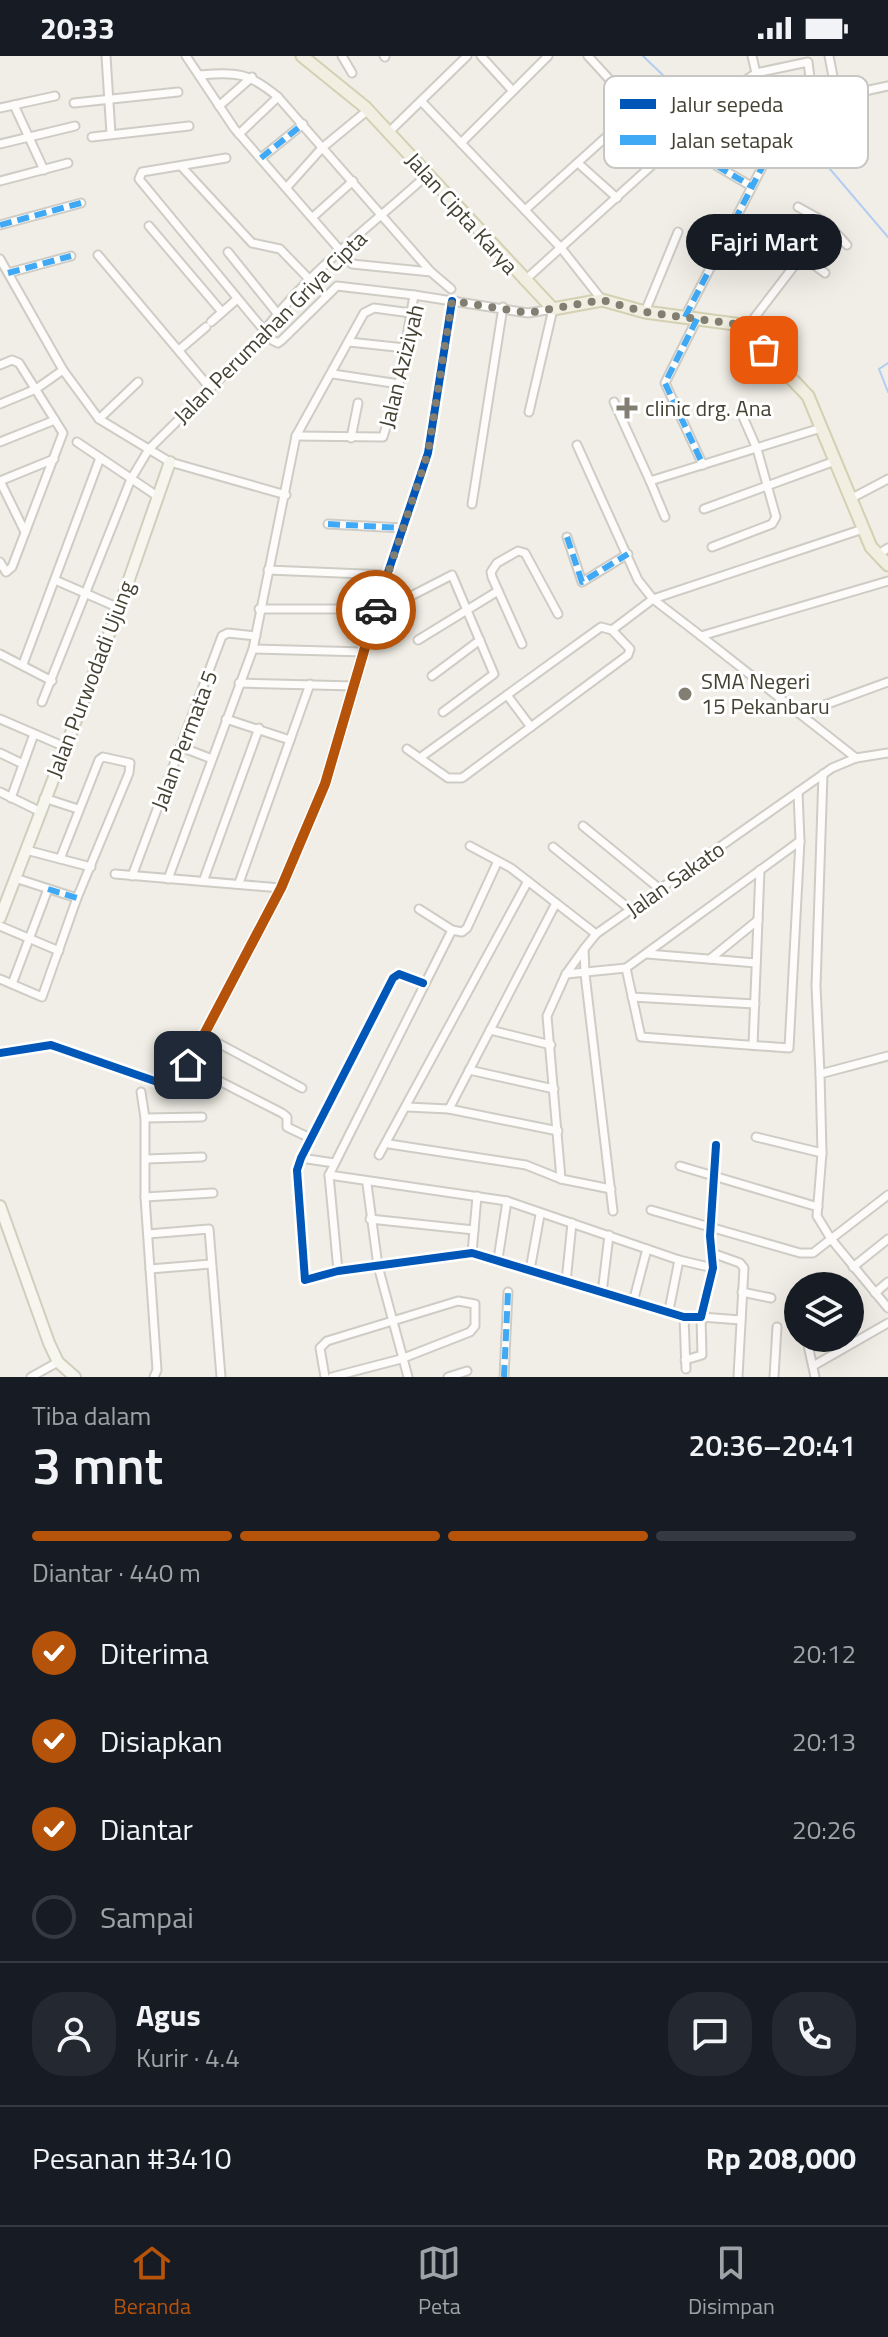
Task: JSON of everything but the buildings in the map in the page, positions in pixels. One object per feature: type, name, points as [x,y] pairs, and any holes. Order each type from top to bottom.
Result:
[{"type":"main road","name":"Jalan Cipta Karya","points":[[302,56],[368,110],[553,309]]},
{"type":"main road","points":[[553,309],[602,300],[645,312],[735,324],[745,330],[800,384],[863,529],[877,555],[888,565]]},
{"type":"street","points":[[106,56],[111,134]]},
{"type":"street","points":[[186,56],[239,134],[356,266],[431,272]]},
{"type":"street","points":[[342,56],[352,73]]},
{"type":"street","points":[[389,132],[467,56]]},
{"type":"street","points":[[481,56],[511,89]]},
{"type":"street","points":[[461,143],[511,89],[548,56]]},
{"type":"street","points":[[588,56],[607,76]]},
{"type":"street","points":[[752,56],[756,73]]},
{"type":"street","points":[[829,56],[833,76]]},
{"type":"street","points":[[753,76],[806,61],[810,76]]},
{"type":"street","points":[[199,75],[235,72],[252,77],[278,97],[431,272],[451,289]]},
{"type":"street","points":[[219,106],[252,77]]},
{"type":"street","points":[[868,90],[888,86]]},
{"type":"street","points":[[74,103],[178,92]]},
{"type":"street","points":[[0,108],[55,96]]},
{"type":"street","points":[[239,134],[278,97]]},
{"type":"street","points":[[422,102],[561,248],[602,300]]},
{"type":"street","points":[[14,105],[44,170]]},
{"type":"street","points":[[287,187],[322,148],[368,110]]},
{"type":"street","points":[[261,158],[303,124]]},
{"type":"street","points":[[0,144],[75,126]]},
{"type":"street","points":[[92,137],[189,126]]},
{"type":"street","points":[[525,210],[604,139]]},
{"type":"street","points":[[226,158],[142,172],[139,179],[262,331],[278,343],[337,286],[414,295]]},
{"type":"street","points":[[0,181],[68,163]]},
{"type":"street","points":[[578,163],[617,198]]},
{"type":"street","points":[[181,166],[244,237],[259,247],[280,249],[310,280]]},
{"type":"street","points":[[524,281],[650,168]]},
{"type":"street","points":[[720,168],[751,186]]},
{"type":"street","points":[[703,465],[665,383],[691,318],[761,168]]},
{"type":"street","name":"Jalan Perumahan Griya Cipta","points":[[42,702],[131,479],[149,449],[255,344],[277,313],[310,280],[427,175]]},
{"type":"street","points":[[314,216],[353,181]]},
{"type":"street","points":[[0,225],[81,203]]},
{"type":"street","points":[[798,207],[827,223],[847,245]]},
{"type":"street","points":[[745,330],[827,223]]},
{"type":"street","points":[[149,226],[222,312]]},
{"type":"street","points":[[764,228],[825,273]]},
{"type":"street","points":[[645,312],[678,232]]},
{"type":"street","points":[[228,252],[277,313]]},
{"type":"street","points":[[98,255],[210,388]]},
{"type":"street","points":[[8,273],[71,256]]},
{"type":"street","points":[[0,259],[63,370],[99,419],[170,462],[286,495]]},
{"type":"street","name":"Jalan Aziziyah","points":[[296,436],[383,437],[399,384],[414,295],[528,313],[553,309]]},
{"type":"street","points":[[179,350],[236,300]]},
{"type":"street","points":[[0,1053],[51,1045],[173,1086],[188,1065],[281,888],[325,784],[387,575],[428,453],[452,301]]},
{"type":"street","points":[[472,504],[503,307]]},
{"type":"street","points":[[529,412],[553,309]]},
{"type":"street","points":[[168,879],[253,649],[296,436],[368,310],[411,313]]},
{"type":"street","points":[[349,342],[405,348]]},
{"type":"street","points":[[0,365],[16,361],[63,433],[12,567],[6,572],[0,562]]},
{"type":"street","points":[[0,404],[36,389],[63,370]]},
{"type":"street","points":[[333,374],[399,384]]},
{"type":"street","points":[[99,419],[138,382]]},
{"type":"street","points":[[614,402],[665,517]]},
{"type":"street","points":[[351,438],[358,403]]},
{"type":"street","points":[[712,547],[772,524],[776,517],[757,449],[740,410]]},
{"type":"street","points":[[0,442],[55,420]]},
{"type":"street","points":[[650,481],[821,428]]},
{"type":"street","points":[[77,442],[157,496]]},
{"type":"street","points":[[577,445],[638,580],[653,599],[856,758]]},
{"type":"street","points":[[23,664],[100,458]]},
{"type":"street","points":[[25,532],[0,481],[54,459]]},
{"type":"street","points":[[704,509],[835,461]]},
{"type":"street","name":"Jalan Purwodadi Ujung","points":[[0,918],[63,746],[119,608],[170,462]]},
{"type":"street","points":[[850,499],[888,479]]},
{"type":"street","points":[[328,524],[402,528]]},
{"type":"street","points":[[612,630],[653,599],[863,529]]},
{"type":"street","points":[[567,537],[582,582],[628,554]]},
{"type":"street","points":[[877,555],[888,548]]},
{"type":"street","points":[[522,644],[492,577],[493,567],[523,551],[558,614]]},
{"type":"street","points":[[268,570],[387,575]]},
{"type":"street","points":[[383,588],[411,596],[452,575],[493,676],[443,712]]},
{"type":"street","points":[[55,580],[87,591],[119,608]]},
{"type":"street","points":[[701,636],[888,581]]},
{"type":"street","points":[[418,640],[498,591]]},
{"type":"street","points":[[259,609],[377,609]]},
{"type":"street","points":[[407,749],[448,778],[458,780],[630,652],[612,630],[601,627],[421,757]]},
{"type":"street","name":"Jalan Permata 5","points":[[132,876],[222,636],[228,633],[256,636]]},
{"type":"street","points":[[432,676],[480,640]]},
{"type":"street","points":[[253,649],[365,652]]},
{"type":"street","points":[[0,654],[52,681]]},
{"type":"street","points":[[800,714],[888,682]]},
{"type":"street","points":[[239,683],[355,686]]},
{"type":"street","points":[[239,883],[310,684]]},
{"type":"street","points":[[507,695],[531,727]]},
{"type":"street","points":[[0,719],[63,746]]},
{"type":"street","points":[[226,719],[290,740]]},
{"type":"street","points":[[204,879],[259,728]]},
{"type":"street","points":[[11,798],[34,734]]},
{"type":"street","points":[[181,747],[212,759]]},
{"type":"street","points":[[0,753],[23,764]]},
{"type":"street","name":"Jalan Sakato","points":[[561,1179],[547,1016],[566,974],[584,949],[596,934],[823,774],[856,758],[888,753]]},
{"type":"street","points":[[0,979],[41,997],[77,898],[129,773],[130,763],[101,758],[60,859]]},
{"type":"street","points":[[823,774],[816,986],[822,1153],[819,1223],[888,1308]]},
{"type":"street","points":[[0,792],[39,811]]},
{"type":"street","points":[[626,968],[641,1037],[785,1049],[791,1045],[800,841],[798,792]]},
{"type":"street","points":[[44,798],[78,809]]},
{"type":"street","points":[[583,826],[661,890]]},
{"type":"street","points":[[566,974],[626,968],[800,841]]},
{"type":"street","points":[[470,846],[528,881],[596,934]]},
{"type":"street","points":[[553,847],[631,910]]},
{"type":"street","points":[[26,850],[91,867]]},
{"type":"street","points":[[419,909],[452,930],[462,932],[467,928],[497,863]]},
{"type":"street","points":[[753,1045],[760,870]]},
{"type":"street","points":[[115,874],[204,879],[281,888]]},
{"type":"street","points":[[15,878],[77,898]]},
{"type":"street","points":[[379,1155],[389,1144],[528,881]]},
{"type":"street","points":[[12,984],[48,889]]},
{"type":"street","points":[[449,1109],[556,903]]},
{"type":"street","points":[[709,959],[758,920]]},
{"type":"street","points":[[0,926],[59,951]]},
{"type":"street","points":[[338,1271],[329,1175],[452,930]]},
{"type":"street","points":[[584,949],[613,1211]]},
{"type":"street","points":[[645,954],[756,963]]},
{"type":"street","points":[[423,983],[399,974],[393,978],[301,1158],[297,1170],[305,1280],[338,1271],[472,1253],[684,1317],[741,1320]]},
{"type":"street","points":[[632,997],[755,1004]]},
{"type":"street","points":[[490,1030],[551,1045]]},
{"type":"street","points":[[203,1035],[302,1088]]},
{"type":"street","points":[[820,1074],[888,1056]]},
{"type":"street","points":[[188,1065],[282,1113],[287,1117],[287,1127],[310,1138]]},
{"type":"street","points":[[469,1070],[554,1089]]},
{"type":"street","points":[[141,1092],[145,1118],[145,1197],[157,1370],[154,1377]]},
{"type":"street","points":[[407,1107],[449,1109],[558,1131]]},
{"type":"street","points":[[145,1118],[202,1117]]},
{"type":"street","points":[[756,1137],[822,1153]]},
{"type":"street","points":[[389,1144],[526,1165],[561,1179],[611,1189]]},
{"type":"street","points":[[684,1317],[685,1365],[702,1355],[701,1317],[713,1268],[711,1228],[716,1145]]},
{"type":"street","points":[[147,1159],[202,1157]]},
{"type":"street","points":[[301,1158],[334,1163]]},
{"type":"street","points":[[680,1166],[818,1207]]},
{"type":"street","points":[[329,1175],[367,1184],[507,1201],[540,1215],[713,1268]]},
{"type":"street","points":[[367,1184],[378,1266],[408,1377]]},
{"type":"street","points":[[145,1197],[213,1193]]},
{"type":"street","points":[[651,1210],[806,1254],[831,1239],[888,1195]]},
{"type":"street","points":[[472,1253],[477,1196]]},
{"type":"street","points":[[498,1259],[507,1201]]},
{"type":"street","points":[[0,1206],[58,1362],[75,1377]]},
{"type":"street","points":[[530,1270],[540,1215]]},
{"type":"street","points":[[370,1219],[474,1230]]},
{"type":"street","points":[[566,1282],[572,1223]]},
{"type":"street","points":[[148,1234],[209,1229],[221,1377]]},
{"type":"street","points":[[602,1293],[609,1235]]},
{"type":"street","points":[[853,1267],[888,1239]]},
{"type":"street","points":[[633,1302],[647,1249]]},
{"type":"street","points":[[712,1253],[743,1266],[738,1377]]},
{"type":"street","points":[[669,1310],[679,1260]]},
{"type":"street","points":[[150,1269],[211,1264]]},
{"type":"street","points":[[875,1293],[888,1282]]},
{"type":"street","points":[[504,1377],[508,1292]]},
{"type":"street","points":[[742,1292],[771,1298]]},
{"type":"street","points":[[325,1377],[320,1357],[322,1344],[458,1301],[470,1301],[476,1307],[475,1329],[401,1359],[332,1377]]},
{"type":"street","points":[[813,1366],[888,1323]]},
{"type":"street","points":[[774,1377],[777,1327]]},
{"type":"street","points":[[810,1352],[815,1377]]},
{"type":"street","points":[[31,1377],[58,1362]]},
{"type":"street","points":[[448,1377],[467,1371]]},
{"type":"waterway","points":[[643,56],[664,76]]},
{"type":"waterway","points":[[829,168],[888,237]]},
{"type":"waterway","points":[[888,363],[879,369],[888,392]]},
{"type":"marked path","points":[[261,158],[303,124]]},
{"type":"marked path","points":[[720,168],[751,186]]},
{"type":"marked path","points":[[685,317],[762,168]]},
{"type":"marked path","points":[[0,225],[81,203]]},
{"type":"marked path","points":[[8,273],[71,256]]},
{"type":"marked path","points":[[697,319],[665,383],[703,465]]},
{"type":"marked path","points":[[328,524],[402,528]]},
{"type":"marked path","points":[[567,537],[582,582],[628,554]]},
{"type":"marked path","points":[[48,889],[77,898]]},
{"type":"marked path","points":[[504,1377],[508,1292]]},
{"type":"cycle path","points":[[0,1053],[51,1045],[169,1086],[177,1085],[281,888],[325,784],[380,596],[428,453],[452,301]]},
{"type":"cycle path","points":[[423,983],[399,974],[393,978],[301,1158],[297,1170],[305,1280],[338,1271],[472,1253],[684,1317],[701,1317],[713,1268],[710,1236],[716,1145]]},
{"type":"way so far","points":[[376,610],[428,453],[452,301],[528,313],[602,300],[645,312],[735,324],[764,350]]},
{"type":"place","name":"Fajri Mart","points":[[764,350]]},
{"type":"place","name":"clinic drg. Ana","points":[[627,408]]},
{"type":"place","name":"SMA Negeri 15 Pekanbaru","points":[[685,694]]},
{"type":"route","points":[[188,1065],[281,888],[325,784],[376,610]]}]
